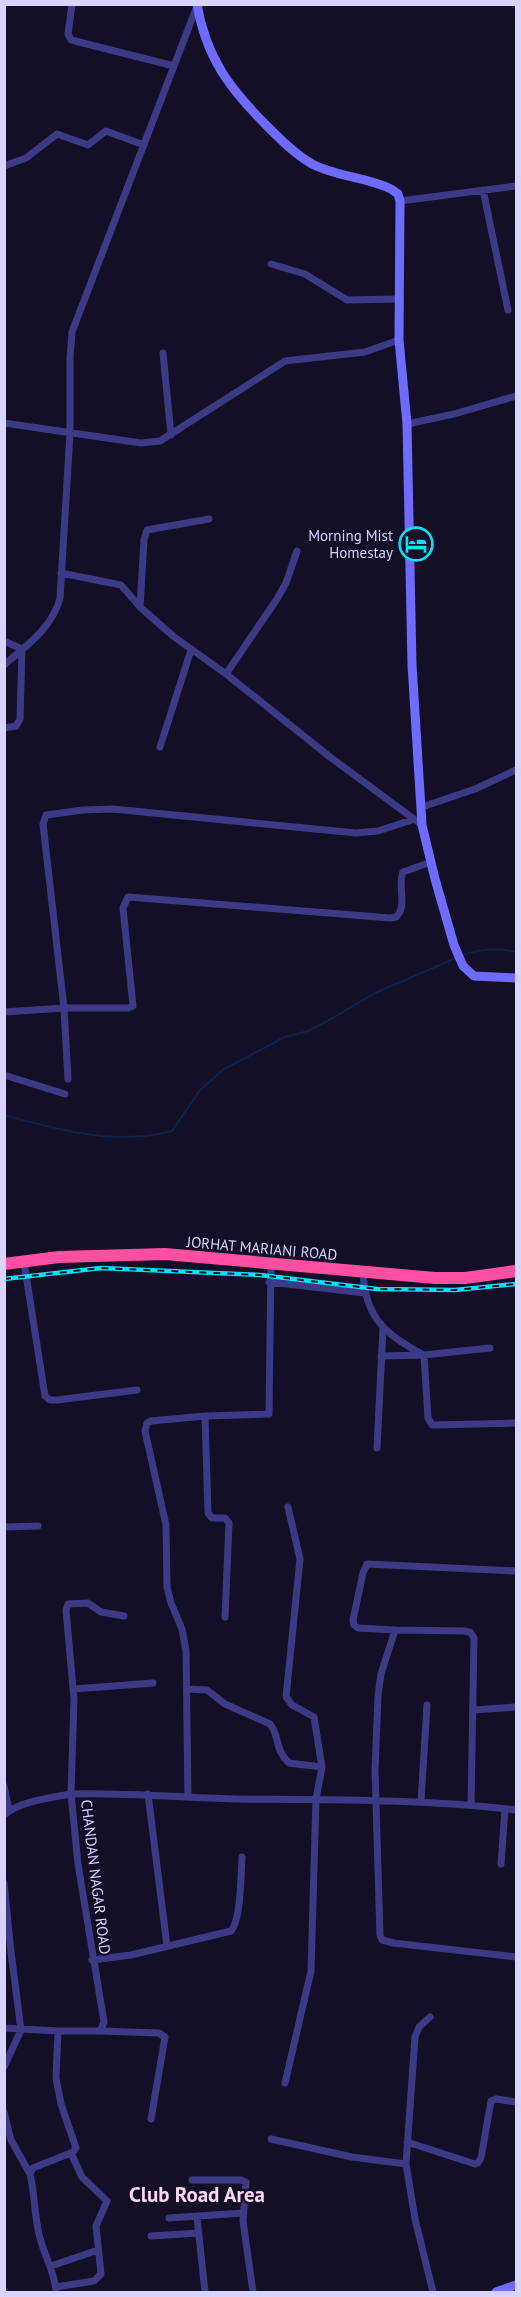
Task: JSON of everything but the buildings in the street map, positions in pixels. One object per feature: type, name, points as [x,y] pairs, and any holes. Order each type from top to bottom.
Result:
[{"type":"highway","name":"JORHAT MARIANI ROAD","points":[[4,1264],[59,1257],[165,1254],[425,1278],[465,1278],[516,1271]]},
{"type":"street","points":[[72,4],[68,34],[71,40],[174,66]]},
{"type":"street","points":[[4,665],[43,630],[57,611],[70,433],[72,332],[197,5]]},
{"type":"street","points":[[197,5],[213,55],[226,81],[238,98],[284,143],[321,168],[391,189],[398,194],[400,201],[399,340],[407,424],[412,665],[422,825],[454,945],[463,966],[474,976],[516,978]]},
{"type":"street","points":[[4,166],[26,158],[57,134],[88,145],[106,131],[144,145]]},
{"type":"street","points":[[400,201],[516,186]]},
{"type":"street","points":[[483,190],[508,310]]},
{"type":"street","points":[[271,264],[305,274],[347,300],[399,299]]},
{"type":"street","points":[[4,423],[141,443],[160,441],[285,361],[365,352],[399,340]]},
{"type":"street","points":[[163,353],[171,435]]},
{"type":"street","points":[[407,424],[454,414],[516,396]]},
{"type":"street","points":[[140,607],[144,540],[147,530],[209,519]]},
{"type":"street","points":[[226,674],[277,599],[286,583],[297,551]]},
{"type":"street","points":[[61,573],[121,585],[140,607],[191,650],[226,674],[412,820],[422,825]]},
{"type":"street","points":[[4,641],[22,649]]},
{"type":"street","points":[[4,728],[16,726],[20,719],[22,649]]},
{"type":"street","points":[[160,747],[191,650]]},
{"type":"street","points":[[422,807],[475,789],[516,770]]},
{"type":"street","points":[[68,1079],[64,1008],[43,824],[46,815],[113,809],[357,833],[378,831],[412,820]]},
{"type":"street","points":[[4,1012],[133,1006],[123,908],[128,897],[390,918],[400,913],[400,880],[403,872],[431,862]]},
{"type":"street","points":[[4,1076],[65,1094]]},
{"type":"street","points":[[24,1262],[45,1396],[50,1400],[57,1400],[137,1390]]},
{"type":"street","points":[[188,1796],[185,1642],[167,1587],[166,1525],[146,1427],[151,1420],[268,1414],[271,1263]]},
{"type":"street","points":[[363,1273],[365,1293],[383,1328],[402,1343],[424,1355]]},
{"type":"street","points":[[269,1282],[365,1293]]},
{"type":"street","points":[[377,1448],[383,1328]]},
{"type":"street","points":[[381,1356],[424,1355],[489,1348]]},
{"type":"street","points":[[424,1355],[428,1418],[432,1425],[516,1423]]},
{"type":"street","points":[[205,1416],[208,1513],[212,1518],[225,1518],[229,1523],[225,1617]]},
{"type":"street","points":[[285,2083],[311,1971],[316,1799],[322,1767],[314,1717],[292,1705],[286,1697],[300,1558],[288,1507]]},
{"type":"street","points":[[4,1527],[38,1526]]},
{"type":"street","points":[[471,1805],[474,1638],[470,1632],[358,1628],[354,1625],[353,1620],[367,1564],[516,1571]]},
{"type":"street","points":[[4,1786],[7,1813],[45,1799],[71,1794],[74,1689],[66,1610],[68,1604],[88,1603],[102,1612],[124,1616]]},
{"type":"street","points":[[395,1630],[379,1684],[375,1770],[379,1921],[382,1940],[516,1957]]},
{"type":"street","points":[[74,1689],[153,1683]]},
{"type":"street","points":[[187,1689],[207,1690],[225,1704],[270,1724],[275,1730],[277,1746],[289,1763],[322,1767]]},
{"type":"street","points":[[421,1802],[427,1705]]},
{"type":"street","points":[[473,1710],[516,1707]]},
{"type":"street","name":"CHANDAN NAGAR ROAD","points":[[100,2031],[104,2022],[78,1864],[71,1794],[148,1794],[233,1799],[375,1800],[471,1805],[516,1810]]},
{"type":"street","points":[[148,1794],[166,1946]]},
{"type":"street","points":[[501,1864],[505,1809]]},
{"type":"street","points":[[92,1960],[131,1955],[226,1932],[234,1927],[243,1857]]},
{"type":"street","points":[[4,1883],[10,1952],[21,2030],[4,2067]]},
{"type":"street","points":[[430,2017],[420,2027],[415,2037],[406,2164],[415,2219],[433,2292]]},
{"type":"street","points":[[4,2028],[159,2033],[165,2037],[151,2119]]},
{"type":"street","points":[[30,2174],[33,2168],[75,2150],[56,2078],[58,2031]]},
{"type":"street","points":[[406,2142],[475,2164],[478,2163],[481,2158],[491,2101],[496,2098],[516,2102]]},
{"type":"street","points":[[4,2112],[11,2140],[30,2174],[35,2195],[39,2235],[51,2266],[56,2290],[97,2280],[101,2274],[96,2226],[107,2201],[82,2177],[71,2153]]},
{"type":"street","points":[[272,2139],[352,2157],[406,2164]]},
{"type":"street","points":[[192,2180],[244,2181],[246,2186],[243,2213],[253,2292]]},
{"type":"street","points":[[169,2218],[243,2213]]},
{"type":"street","points":[[197,2217],[205,2292]]},
{"type":"street","points":[[151,2236],[199,2233]]},
{"type":"street","points":[[51,2266],[98,2250]]},
{"type":"street","points":[[496,2292],[516,2285]]},
{"type":"waterway","points":[[461,956],[475,951],[488,950],[516,952]]},
{"type":"waterway","points":[[4,1115],[88,1134],[130,1137],[172,1131],[200,1090],[224,1069],[285,1037],[308,1031],[375,993],[456,958]]},
{"type":"railway","points":[[4,1279],[101,1268],[260,1275],[377,1289],[455,1290],[516,1284]]},
{"type":"place","name":"Morning Mist Homestay","points":[[416,544]]},
{"type":"district","name":"Club Road Area","points":[[197,2194]]}]
